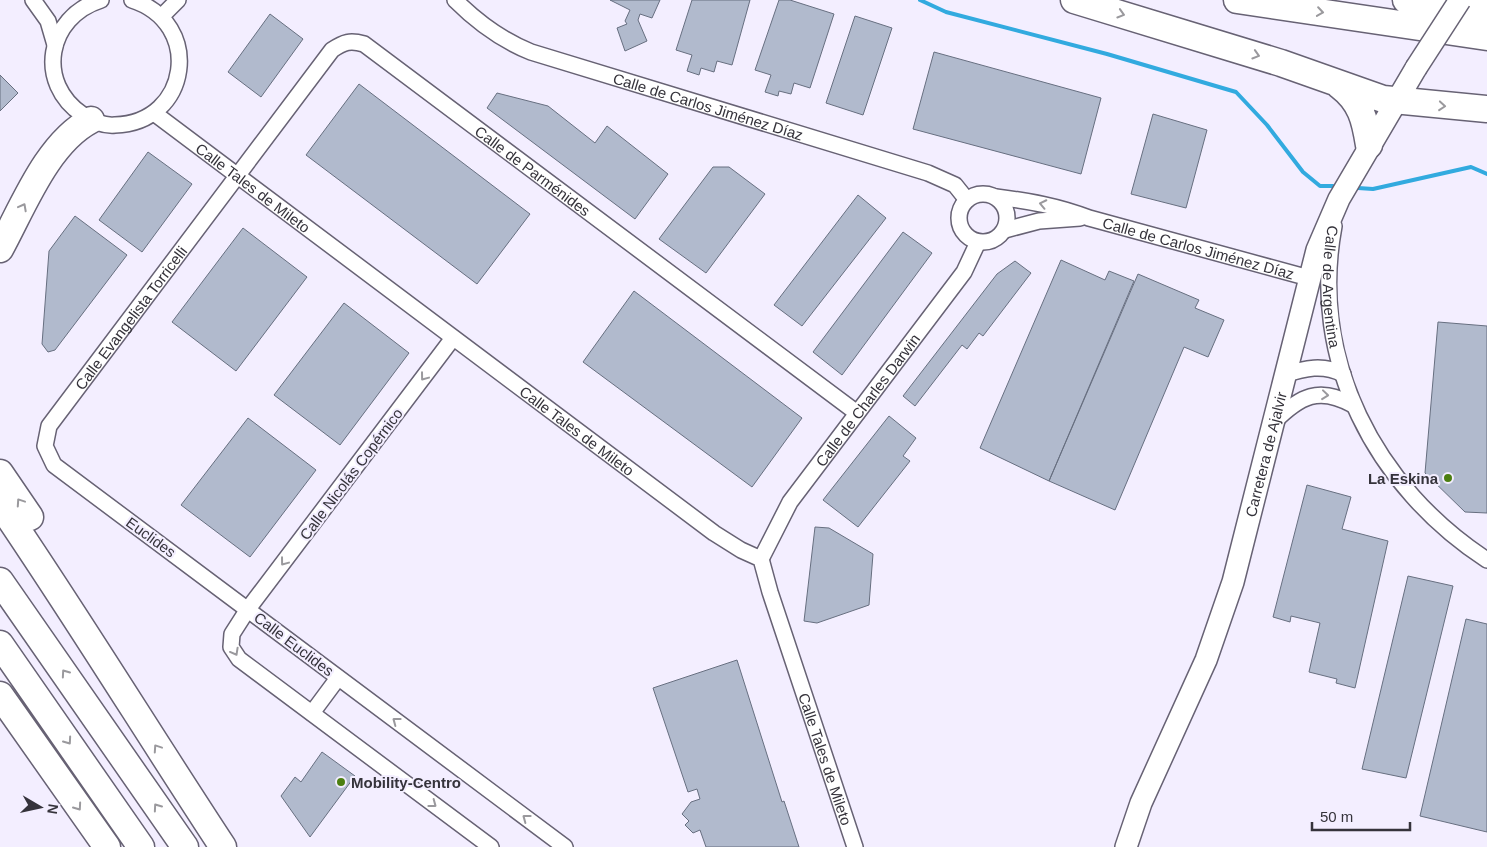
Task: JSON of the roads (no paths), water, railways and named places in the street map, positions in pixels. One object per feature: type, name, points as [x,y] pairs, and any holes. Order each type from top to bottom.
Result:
[{"type":"highway","points":[[1074,0],[1331,79],[1374,97],[1396,102],[1487,109]]},
{"type":"highway","points":[[1237,0],[1487,37]]},
{"type":"highway","points":[[1406,0],[1487,13]]},
{"type":"highway","points":[[1331,79],[1352,95],[1363,113],[1369,145]]},
{"type":"highway","points":[[0,250],[53,152],[73,131],[91,120]]},
{"type":"highway","points":[[0,474],[49,546],[71,608]]},
{"type":"highway","points":[[0,504],[71,608],[137,717],[223,847]]},
{"type":"highway","points":[[0,581],[185,847]]},
{"type":"highway","points":[[0,644],[141,847]]},
{"type":"highway","points":[[0,695],[107,847]]},
{"type":"street","points":[[33,0],[48,21],[55,45]]},
{"type":"street","points":[[101,0],[89,4],[73,14],[62,28],[55,45],[53,68],[59,90],[72,108],[91,120],[112,126],[134,123],[154,113],[170,98],[178,78],[180,56],[174,34],[162,16],[146,4],[132,0]]},
{"type":"street","points":[[162,16],[178,0]]},
{"type":"street","name":"Calle de Carlos Jiménez Díaz","points":[[455,0],[477,22],[515,46],[928,173],[955,185],[967,200]]},
{"type":"street","name":"Carretera de Ajalvir","points":[[1126,847],[1141,802],[1206,660],[1233,582],[1272,424],[1286,390],[1309,278],[1318,250],[1339,200],[1369,145],[1460,0]]},
{"type":"street","name":"Calle de Parménides","points":[[238,178],[332,50],[353,41],[364,44],[857,413]]},
{"type":"street","name":"Calle Tales de Mileto","points":[[154,113],[238,178],[714,533],[741,550],[761,559],[770,592],[855,847]]},
{"type":"street","name":"Calle Evangelista Torricelli","points":[[54,465],[45,446],[49,426],[238,178]]},
{"type":"street","points":[[986,194],[996,197],[1004,206],[1008,218],[1005,230],[993,240],[978,242],[968,237],[961,229],[959,219],[961,208],[967,200],[976,195],[986,194]]},
{"type":"street","name":"Calle de Carlos Jiménez Díaz","points":[[996,197],[1038,202],[1089,218],[1309,278]]},
{"type":"street","name":"Calle de Argentina","points":[[1339,200],[1328,271],[1333,339],[1353,405],[1390,472],[1438,524],[1487,560]]},
{"type":"street","name":"Calle de Carlos Jiménez Díaz","points":[[1005,230],[1039,220],[1089,218]]},
{"type":"street","name":"Calle de Charles Darwin","points":[[761,559],[790,502],[964,272],[978,242]]},
{"type":"street","name":"Calle Nicolás Copérnico","points":[[248,609],[453,338]]},
{"type":"street","name":"Calle de Argentina","points":[[1286,390],[1320,367],[1333,369],[1343,374]]},
{"type":"street","points":[[1286,390],[1328,395],[1341,398],[1353,405]]},
{"type":"street","name":"Euclides","points":[[54,465],[248,609]]},
{"type":"street","name":"Calle Euclides","points":[[491,847],[239,659],[231,648],[232,634],[248,609],[565,847]]},
{"type":"street","points":[[312,713],[338,678]]},
{"type":"waterway","points":[[920,0],[946,12],[1107,54],[1236,92],[1267,125],[1303,172],[1320,186],[1333,186]]},
{"type":"waterway","points":[[1358,188],[1373,189],[1471,167],[1487,174]]},
{"type":"place","name":"La Eskina","points":[[1448,478]]},
{"type":"place","name":"Mobility-Centro","points":[[341,782]]}]
